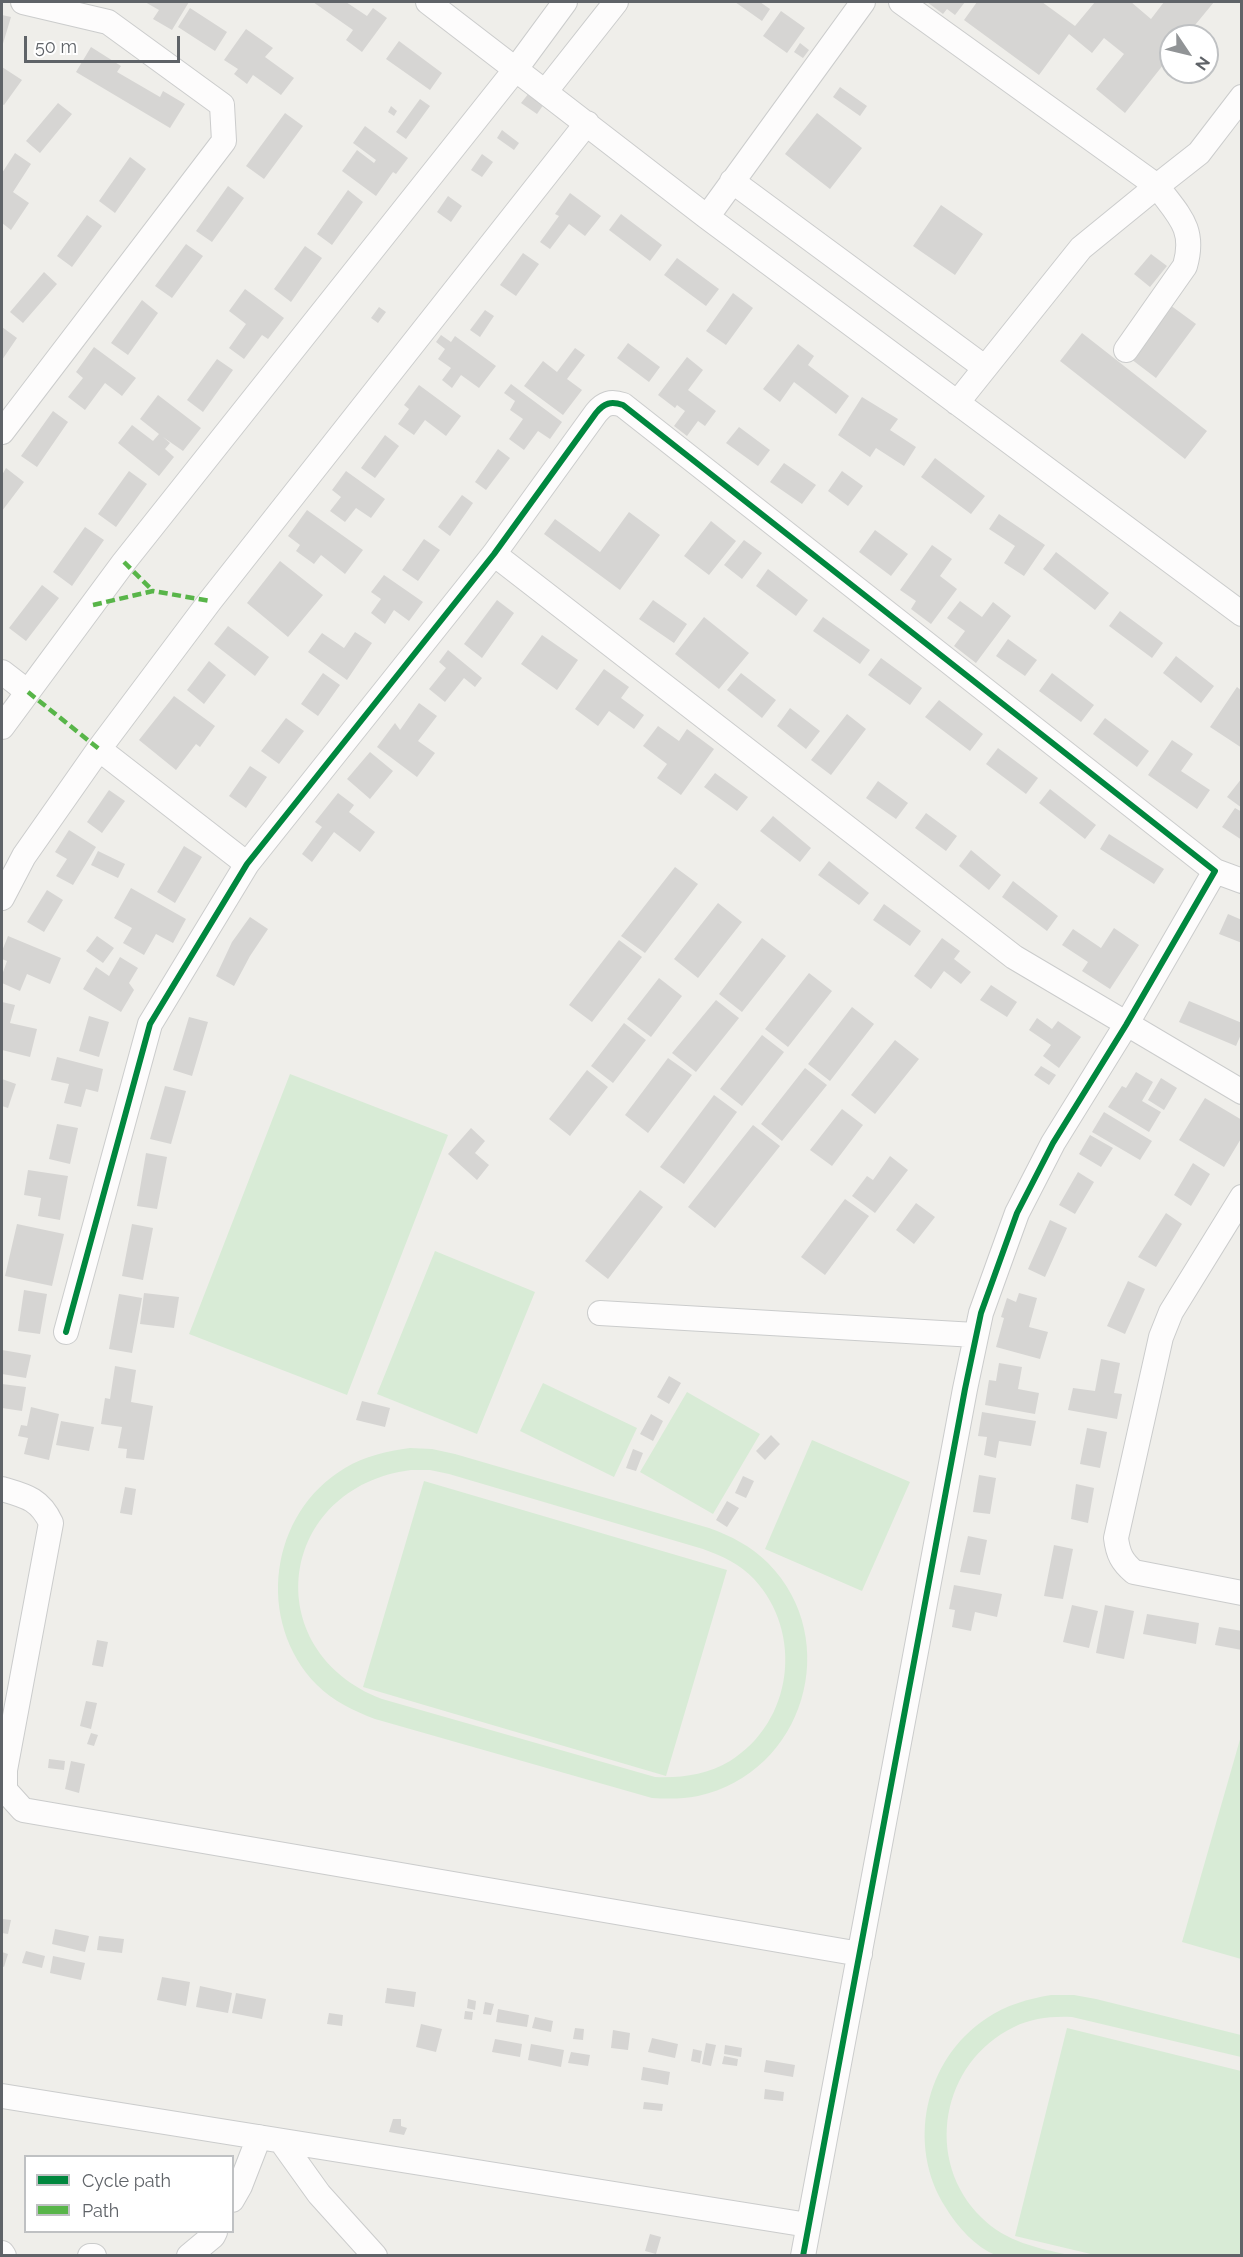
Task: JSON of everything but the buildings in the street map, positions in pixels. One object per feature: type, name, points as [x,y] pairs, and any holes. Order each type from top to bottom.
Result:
[{"type":"street","points":[[2,432],[224,141],[222,105],[108,22],[23,2]]},
{"type":"street","points":[[428,2],[707,217],[1242,614]]},
{"type":"street","points":[[2,727],[124,562],[515,70],[565,2]]},
{"type":"street","points":[[545,92],[616,2]]},
{"type":"street","points":[[707,217],[863,2]]},
{"type":"street","points":[[901,2],[1157,186],[1186,227],[1190,250],[1185,266],[1126,350]]},
{"type":"street","points":[[957,403],[1081,248],[1199,153],[1242,97]]},
{"type":"street","points":[[2,898],[24,856],[99,749],[210,601],[587,123]]},
{"type":"street","points":[[732,181],[984,367]]},
{"type":"street","points":[[66,1332],[150,1024],[247,864],[494,554],[602,406],[612,402],[623,405],[1215,871],[1242,881]]},
{"type":"street","points":[[494,554],[1014,957],[1242,1092]]},
{"type":"street","points":[[2,672],[28,692]]},
{"type":"street","points":[[99,749],[247,864]]},
{"type":"street","points":[[803,2256],[975,1335],[994,1273],[1017,1213],[1053,1143],[1126,1025],[1215,871]]},
{"type":"street","points":[[1242,1197],[1171,1312],[1161,1337],[1116,1538],[1118,1552],[1124,1563],[1134,1572],[1242,1593]]},
{"type":"street","points":[[600,1313],[975,1335]]},
{"type":"street","points":[[2,1489],[21,1494],[44,1507],[51,1522],[5,1770],[5,1790],[23,1810],[860,1954]]},
{"type":"street","points":[[2,2096],[808,2225]]},
{"type":"street","points":[[234,2196],[270,2139]]},
{"type":"street","points":[[270,2139],[375,2256]]},
{"type":"street","points":[[189,2256],[214,2233]]},
{"type":"green space","points":[[290,1074],[448,1135],[347,1395],[189,1334]]},
{"type":"green space","points":[[435,1251],[535,1292],[477,1434],[377,1394]]},
{"type":"green space","points":[[543,1383],[637,1428],[614,1477],[520,1431]]},
{"type":"green space","points":[[687,1392],[760,1434],[713,1514],[640,1472]]},
{"type":"green space","points":[[812,1440],[910,1482],[862,1591],[765,1549]]},
{"type":"green space","points":[[401,1449],[432,1449],[455,1454],[709,1528],[755,1551],[768,1563],[791,1594],[804,1629],[807,1664],[801,1700],[787,1732],[764,1761],[735,1783],[698,1796],[652,1798],[375,1719],[344,1705],[323,1691],[297,1659],[285,1631],[279,1601],[279,1570],[286,1540],[300,1512],[319,1488],[345,1468],[360,1460]],"holes":[[[411,1470],[430,1470],[703,1549],[730,1561],[749,1574],[770,1601],[780,1625],[785,1650],[784,1676],[778,1701],[767,1724],[751,1744],[730,1761],[712,1770],[684,1776],[655,1777],[382,1699],[342,1676],[315,1645],[301,1609],[299,1573],[310,1537],[333,1506],[366,1483]]]},
{"type":"green space","points":[[424,1481],[727,1570],[666,1776],[363,1687]]},
{"type":"green space","points":[[1242,1736],[1241,1959],[1182,1942]]},
{"type":"green space","points":[[1051,1995],[1074,1995],[1096,1999],[1241,2035],[1241,2057],[1072,2017],[1050,2017],[1028,2021],[989,2043],[970,2064],[956,2088],[948,2114],[947,2142],[952,2169],[963,2195],[991,2226],[1023,2243],[1069,2255],[996,2255],[974,2242],[961,2229],[946,2208],[934,2184],[927,2158],[925,2131],[928,2105],[936,2080],[948,2056],[966,2035],[1002,2009]]},
{"type":"green space","points":[[1067,2028],[1241,2071],[1241,2255],[1095,2255],[1015,2236]]},
{"type":"marked path","points":[[124,562],[153,591]]},
{"type":"marked path","points":[[93,605],[153,591],[210,601]]},
{"type":"marked path","points":[[28,692],[99,749]]},
{"type":"cycle path","points":[[66,1332],[150,1024],[247,864],[494,554],[596,413],[608,404],[623,405],[1215,871],[1126,1025],[1053,1143],[1017,1213],[981,1313],[803,2256]]}]
